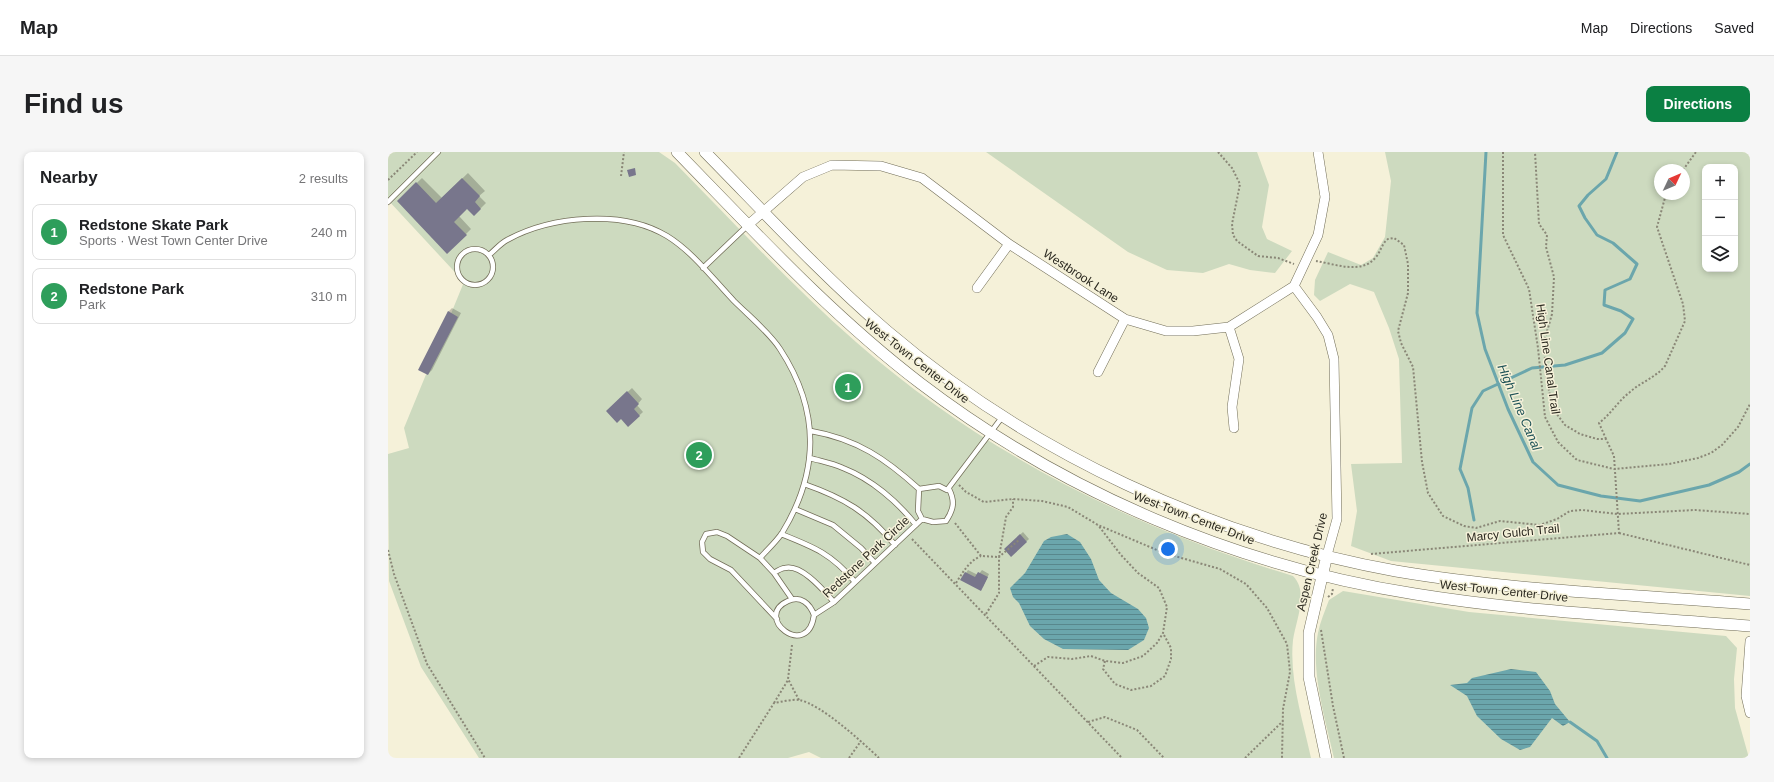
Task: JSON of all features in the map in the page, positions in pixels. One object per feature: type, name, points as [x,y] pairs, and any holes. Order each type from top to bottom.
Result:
[{"type":"street","name":"West Town Center Drive","points":[[677,152],[806,285],[857,332],[920,384],[991,433],[1049,468],[1145,516],[1234,550],[1322,575],[1414,594],[1515,607],[1750,626]]},
{"type":"street","name":"West Town Center Drive","points":[[705,152],[824,274],[888,331],[932,367],[1003,416],[1071,457],[1126,484],[1235,529],[1327,555],[1395,571],[1466,581],[1614,595],[1750,604]]},
{"type":"street","points":[[1294,286],[1318,235],[1325,197],[1318,152]]},
{"type":"street","name":"Westbrook Lane","points":[[748,225],[803,177],[832,165],[881,166],[922,178],[1009,244],[1125,319],[1166,331],[1193,331],[1229,326],[1294,286]]},
{"type":"street","points":[[977,288],[1009,244]]},
{"type":"street","name":"Aspen Creek Drive","points":[[1294,286],[1317,317],[1328,335],[1334,359],[1337,519],[1322,575],[1309,633],[1309,677],[1326,758]]},
{"type":"street","points":[[1098,372],[1125,319]]},
{"type":"street","points":[[1229,326],[1239,359],[1232,407],[1234,428]]},
{"type":"street","points":[[1750,641],[1746,696],[1750,712]]},
{"type":"lane","points":[[388,202],[438,152]]},
{"type":"lane","points":[[489,255],[506,240],[532,229],[560,221],[589,218],[643,226],[666,236],[686,251],[779,348],[801,387],[811,431],[810,458],[804,484],[795,509],[781,534],[760,558],[774,573],[792,599],[784,603],[779,608],[777,619]]},
{"type":"lane","points":[[703,268],[748,225]]},
{"type":"lane","points":[[478,249],[489,255],[493,265],[493,272],[486,281],[475,285],[469,284],[460,277],[458,262],[461,256],[468,251],[478,249]]},
{"type":"lane","points":[[811,431],[829,434],[873,452],[893,466],[920,489],[939,486],[948,490],[1003,416]]},
{"type":"lane","points":[[810,458],[842,467],[857,475],[891,498],[916,525]]},
{"type":"lane","points":[[804,484],[835,495],[851,504],[882,530],[895,545]]},
{"type":"lane","points":[[920,489],[918,512],[922,519]]},
{"type":"lane","name":"Redstone Park Circle","points":[[814,615],[834,602],[922,519],[933,522],[946,521],[952,512],[954,499],[948,489]]},
{"type":"lane","points":[[795,509],[833,525],[861,548],[875,563]]},
{"type":"lane","name":"Redstone Park Circle","points":[[760,558],[727,536],[717,532],[706,534],[702,542],[703,552],[710,559],[731,570],[777,619],[783,631],[791,635],[799,635],[807,631],[813,623],[814,615],[812,609],[805,602],[792,599]]},
{"type":"lane","points":[[781,534],[817,548],[842,566],[855,582]]},
{"type":"lane","points":[[774,573],[786,568],[797,569],[820,586],[834,602]]},
{"type":"path","points":[[388,180],[416,152]]},
{"type":"path","points":[[621,176],[624,152]]},
{"type":"path","points":[[1218,152],[1232,168],[1240,184],[1232,224],[1233,235],[1237,241],[1262,258],[1278,258],[1297,265],[1306,259],[1353,268],[1368,263],[1376,258],[1388,239],[1394,238],[1404,245],[1408,264],[1408,293],[1398,331],[1401,343],[1413,367],[1422,462],[1428,493],[1443,516],[1464,526],[1476,528],[1500,521],[1540,525],[1557,519],[1570,511],[1582,510],[1617,514],[1695,510],[1750,514]]},
{"type":"path","name":"High Line Canal Trail","points":[[1503,152],[1503,235],[1529,289],[1538,348],[1545,417],[1558,442],[1577,460],[1614,469],[1669,464],[1698,458],[1711,453],[1722,445],[1738,427],[1750,404]]},
{"type":"path","points":[[1535,152],[1539,224],[1547,235],[1546,247],[1554,277],[1552,314],[1544,342],[1546,376],[1553,409],[1565,425],[1580,434],[1606,439]]},
{"type":"path","points":[[1687,164],[1696,152]]},
{"type":"path","points":[[1619,533],[1616,508],[1614,456],[1599,423],[1614,410],[1631,390],[1661,371],[1665,366],[1685,321],[1683,304],[1657,227],[1664,200]]},
{"type":"path","points":[[955,480],[966,492],[984,502],[1013,498],[1042,500],[1068,507],[1098,525],[1164,553],[1220,568],[1246,584],[1267,608],[1287,644],[1290,672],[1283,709],[1282,758]]},
{"type":"path","points":[[986,614],[999,592],[999,557],[1006,517],[1013,507],[1013,498]]},
{"type":"path","points":[[955,523],[981,556]]},
{"type":"path","points":[[1034,666],[1048,657],[1072,659],[1090,656],[1105,661],[1123,663],[1143,656],[1157,643],[1163,633],[1168,607],[1158,588],[1138,573],[1121,556],[1098,525]]},
{"type":"path","name":"Marcy Gulch Trail","points":[[1368,555],[1619,533],[1750,565]]},
{"type":"path","points":[[912,538],[1122,758]]},
{"type":"path","points":[[956,583],[964,569],[974,559],[981,556],[999,557],[1019,540]]},
{"type":"path","points":[[388,550],[394,574],[426,664],[485,758]]},
{"type":"path","points":[[1325,600],[1332,594],[1336,578]]},
{"type":"path","points":[[1322,624],[1333,706],[1344,758]]},
{"type":"path","points":[[1105,661],[1103,669],[1115,684],[1131,690],[1151,686],[1165,676],[1171,659],[1171,648],[1163,633]]},
{"type":"path","points":[[739,758],[788,679],[792,645]]},
{"type":"path","points":[[788,679],[799,700]]},
{"type":"path","points":[[774,703],[799,700],[824,712],[861,741],[878,758]]},
{"type":"path","points":[[1088,722],[1105,717],[1137,730],[1164,758]]},
{"type":"path","points":[[1245,758],[1283,721]]},
{"type":"path","points":[[849,758],[861,741]]},
{"type":"green space","points":[[388,152],[659,152],[675,163],[832,321],[905,382],[956,419],[1008,452],[1062,483],[1117,510],[1174,535],[1293,576],[1298,583],[1301,598],[1299,615],[1293,640],[1293,670],[1311,758],[821,758],[809,752],[788,758],[479,758],[421,667],[389,581],[388,454],[409,448],[404,428],[464,282],[388,200]]},
{"type":"green space","points":[[986,152],[1257,152],[1269,185],[1262,227],[1267,239],[1292,251],[1275,273],[1250,270],[1229,264],[1203,273],[1167,270],[1128,252]]},
{"type":"green space","points":[[1385,152],[1750,152],[1750,596],[1391,561],[1351,546],[1357,511],[1351,464],[1402,463],[1399,359],[1389,328],[1374,292],[1350,284],[1320,301],[1314,295],[1315,280],[1328,252],[1361,265],[1373,258],[1385,237],[1391,181]]},
{"type":"green space","points":[[1343,591],[1469,612],[1726,636],[1737,648],[1734,679],[1735,708],[1749,758],[1334,758],[1317,679],[1316,648],[1320,625],[1329,600]]},
{"type":"water","points":[[1067,534],[1080,542],[1091,559],[1099,580],[1111,593],[1138,609],[1146,618],[1149,628],[1144,640],[1128,650],[1063,649],[1044,639],[1030,626],[1019,603],[1013,597],[1010,588],[1025,573],[1044,541],[1051,537]]},
{"type":"water","points":[[1511,669],[1536,672],[1550,691],[1555,704],[1570,722],[1563,726],[1552,718],[1530,747],[1520,750],[1501,739],[1477,716],[1467,696],[1450,685],[1467,683],[1472,678]]},
{"type":"building","points":[[635,168],[636,175],[629,177],[627,170]]},
{"type":"building","points":[[462,178],[480,196],[475,202],[481,209],[474,216],[467,209],[454,222],[467,235],[447,254],[397,201],[416,182],[436,203]]},
{"type":"building","points":[[448,311],[458,317],[428,375],[418,370]]},
{"type":"building","points":[[627,391],[639,404],[634,409],[640,416],[628,427],[621,419],[617,423],[606,411]]},
{"type":"building","points":[[1020,534],[1027,542],[1011,557],[1004,549]]},
{"type":"building","points":[[965,572],[975,577],[978,572],[988,577],[981,591],[960,580]]},
{"type":"waterway","name":"High Line Canal","points":[[1486,152],[1477,313],[1485,349],[1508,409],[1533,462],[1558,485],[1601,496],[1640,501],[1709,485],[1739,472],[1750,464]]},
{"type":"waterway","points":[[1474,520],[1468,488],[1460,469],[1472,408],[1483,391],[1532,368],[1565,365],[1602,353],[1625,333],[1633,319],[1621,311],[1604,305],[1605,290],[1630,279],[1637,264],[1613,243],[1597,235],[1585,218],[1579,206],[1588,195],[1606,179],[1617,152]]},
{"type":"waterway","points":[[1570,722],[1597,741],[1607,758]]},
{"type":"place","name":"Redstone Skate Park","points":[[848,387]]},
{"type":"place","name":"Redstone Park","points":[[699,455]]}]
